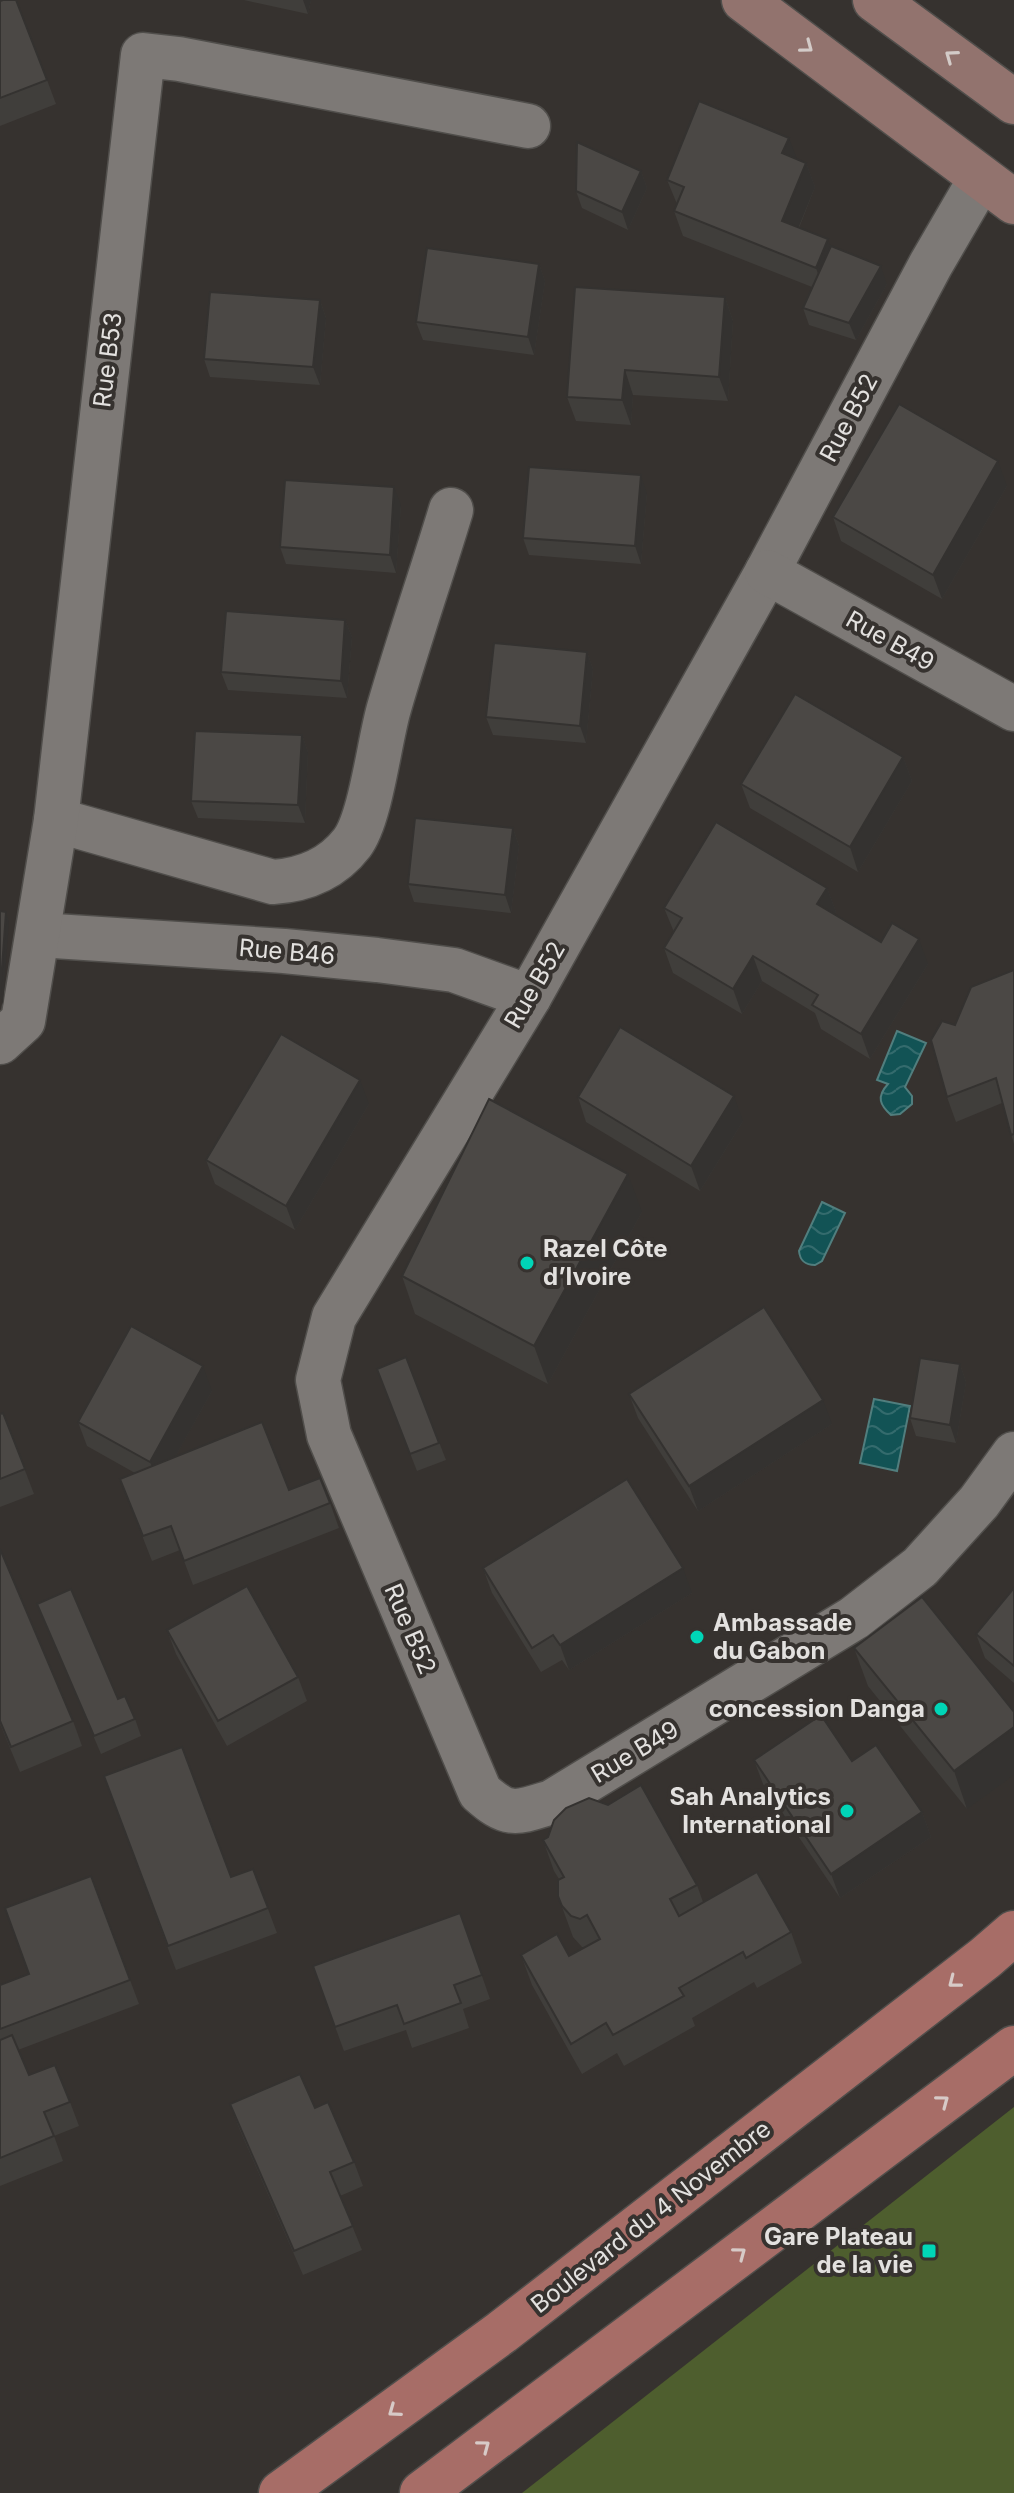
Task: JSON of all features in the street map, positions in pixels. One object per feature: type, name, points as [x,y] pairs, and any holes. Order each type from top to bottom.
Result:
[{"type":"main road","points":[[744,0],[998,190]]},
{"type":"main road","points":[[875,0],[1014,102]]},
{"type":"main road","name":"Boulevard du 4 Novembre","points":[[281,2493],[502,2332],[1014,1933]]},
{"type":"main road","points":[[422,2493],[1014,2048]]},
{"type":"street","name":"Rue B53","points":[[0,1042],[23,1021],[56,820],[143,55],[195,62],[528,126]]},
{"type":"street","name":"Rue B52","points":[[499,1809],[480,1792],[458,1745],[329,1435],[318,1380],[334,1317],[529,997],[767,572],[931,264],[998,190]]},
{"type":"street","points":[[56,820],[273,882],[296,880],[320,871],[340,857],[355,839],[363,818],[389,709],[451,510]]},
{"type":"street","name":"Rue B49","points":[[767,572],[1014,709]]},
{"type":"street","name":"Rue B46","points":[[39,935],[377,960],[454,970],[529,997]]},
{"type":"street","name":"Rue B49","points":[[499,1809],[521,1812],[552,1802],[854,1618],[920,1567],[979,1502],[1014,1454]]},
{"type":"green space","points":[[1014,2107],[1014,2493],[522,2493]]},
{"type":"water","points":[[897,1031],[926,1043],[905,1087],[912,1096],[912,1104],[900,1114],[891,1115],[881,1101],[888,1084],[877,1080]]},
{"type":"water","points":[[822,1202],[845,1213],[822,1261],[811,1265],[802,1260],[799,1251]]},
{"type":"water","points":[[874,1399],[910,1406],[897,1471],[860,1463]]},
{"type":"building","points":[[16,0],[47,80],[0,98],[0,1]]},
{"type":"building","points":[[699,101],[789,138],[782,153],[806,163],[782,221],[828,239],[816,268],[674,211],[684,187],[667,180]]},
{"type":"building","points":[[577,142],[641,171],[622,212],[576,191]]},
{"type":"building","points":[[831,246],[881,266],[849,323],[803,308]]},
{"type":"building","points":[[427,248],[539,264],[528,337],[416,322]]},
{"type":"building","points":[[575,287],[725,297],[719,377],[625,370],[622,400],[567,397]]},
{"type":"building","points":[[210,292],[320,300],[313,367],[204,359]]},
{"type":"building","points":[[899,404],[998,461],[933,575],[833,517]]},
{"type":"building","points":[[529,467],[641,475],[635,546],[523,538]]},
{"type":"building","points":[[285,480],[394,487],[390,555],[280,547]]},
{"type":"building","points":[[226,611],[345,620],[341,681],[221,672]]},
{"type":"building","points":[[494,643],[587,652],[580,726],[486,717]]},
{"type":"building","points":[[795,694],[903,757],[850,847],[741,784]]},
{"type":"building","points":[[195,731],[302,735],[298,805],[191,801]]},
{"type":"building","points":[[415,818],[513,828],[505,895],[408,884]]},
{"type":"building","points":[[716,822],[827,888],[817,904],[881,942],[892,923],[919,939],[861,1034],[812,1005],[818,995],[753,956],[733,989],[664,948],[682,918],[664,908]]},
{"type":"building","points":[[0,911],[6,912],[0,996]]},
{"type":"building","points":[[1014,970],[1014,1134],[1011,1135],[996,1078],[947,1097],[931,1040],[942,1021],[955,1025],[971,987]]},
{"type":"building","points":[[620,1027],[734,1096],[691,1166],[578,1097]]},
{"type":"building","points":[[281,1034],[360,1080],[286,1206],[206,1160]]},
{"type":"building","name":"Razel Côte d’Ivoire","points":[[489,1099],[628,1174],[534,1346],[402,1276]]},
{"type":"building","points":[[764,1307],[823,1400],[689,1486],[629,1394]]},
{"type":"building","points":[[131,1326],[203,1366],[150,1462],[78,1422]]},
{"type":"building","points":[[406,1357],[439,1443],[410,1454],[377,1369]]},
{"type":"building","points":[[920,1358],[960,1364],[950,1425],[910,1418]]},
{"type":"building","points":[[3,1413],[25,1469],[0,1479],[0,1414]]},
{"type":"building","points":[[262,1422],[289,1490],[320,1478],[330,1503],[184,1561],[171,1526],[143,1536],[120,1479]]},
{"type":"building","points":[[627,1479],[683,1568],[560,1645],[553,1635],[532,1648],[483,1568]]},
{"type":"building","points":[[0,1549],[73,1721],[11,1747],[0,1721]]},
{"type":"building","points":[[247,1586],[298,1677],[218,1721],[167,1630]]},
{"type":"building","points":[[1014,1588],[1014,1666],[976,1634]]},
{"type":"building","points":[[71,1589],[118,1699],[125,1696],[135,1719],[94,1736],[37,1604]]},
{"type":"building","name":"concession Danga","points":[[922,1597],[1014,1712],[1014,1727],[954,1771],[854,1648]]},
{"type":"building","name":"Sah Analytics International","points":[[821,1715],[852,1761],[876,1745],[922,1812],[831,1874],[754,1760]]},
{"type":"building","points":[[182,1747],[231,1877],[253,1869],[268,1908],[168,1946],[104,1776]]},
{"type":"building","points":[[641,1785],[697,1885],[670,1899],[679,1916],[757,1872],[791,1932],[746,1958],[743,1952],[679,1988],[684,1996],[613,2035],[606,2023],[571,2044],[521,1955],[557,1934],[569,1956],[600,1939],[587,1915],[580,1919],[571,1916],[562,1906],[558,1896],[558,1880],[564,1877],[543,1840],[548,1837],[554,1820],[566,1808],[589,1798],[608,1805]]},
{"type":"building","points":[[91,1876],[130,1980],[0,2029],[0,1985],[29,1974],[5,1908]]},
{"type":"building","points":[[460,1913],[482,1975],[454,1985],[461,2003],[404,2024],[397,2005],[335,2027],[313,1966]]},
{"type":"building","points":[[12,2035],[29,2075],[55,2065],[70,2102],[44,2112],[54,2136],[0,2158],[0,2040]]},
{"type":"building","points":[[300,2074],[315,2108],[328,2102],[354,2162],[330,2172],[353,2226],[294,2251],[230,2104]]},
{"type":"place","name":"Razel Côte d’Ivoire","points":[[527,1263]]},
{"type":"place","name":"Ambassade du Gabon","points":[[697,1637]]},
{"type":"place","name":"concession Danga","points":[[941,1709]]},
{"type":"place","name":"Sah Analytics International","points":[[847,1811]]},
{"type":"place","name":"Gare Plateau de la vie","points":[[929,2251]]}]
